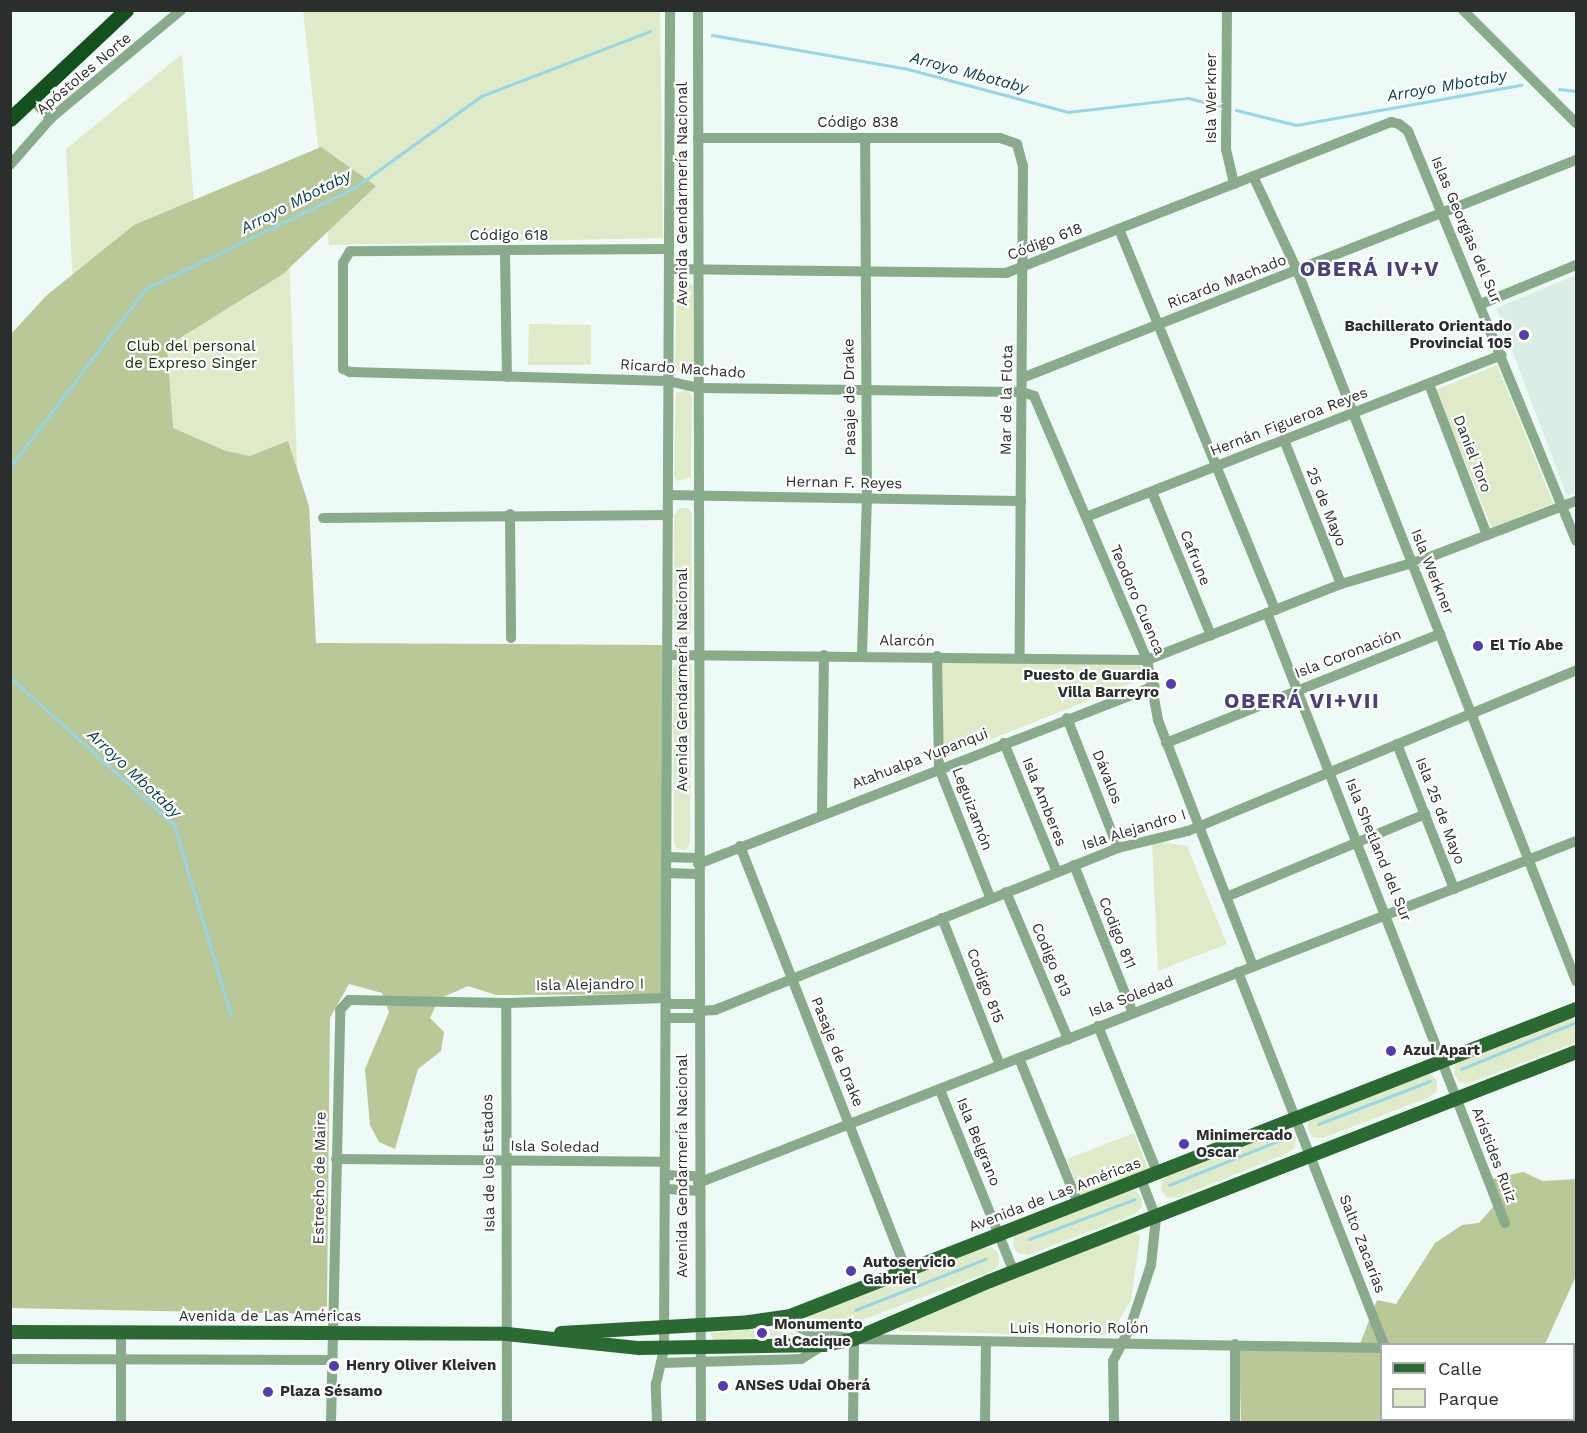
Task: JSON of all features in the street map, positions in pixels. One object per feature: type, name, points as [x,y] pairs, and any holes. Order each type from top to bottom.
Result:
[{"type":"highway","points":[[10,119],[126,10]]},
{"type":"main road","name":"Avenida de Las Américas","points":[[529,1335],[780,1319],[1576,1009]]},
{"type":"main road","name":"Avenida de Las Américas","points":[[10,1332],[507,1334],[529,1335],[663,1356],[699,1356],[824,1345],[854,1339],[1014,1272],[1576,1052]]},
{"type":"street","name":"Apóstoles Norte","points":[[10,165],[51,118],[181,10]]},
{"type":"street","name":"Avenida Gendarmería Nacional","points":[[657,1422],[665,1325],[670,10]]},
{"type":"street","name":"Avenida Gendarmería Nacional","points":[[698,10],[698,1326],[701,1422]]},
{"type":"street","name":"Isla Werkner","points":[[1227,10],[1226,148],[1234,184]]},
{"type":"street","points":[[1463,10],[1576,123]]},
{"type":"street","points":[[32,99],[51,118]]},
{"type":"street","name":"Código 618","points":[[669,269],[865,274],[1006,273],[1023,269],[1391,122],[1408,131]]},
{"type":"street","name":"Islas Georgias del Sur","points":[[1408,131],[1502,355],[1576,541]]},
{"type":"street","name":"Código 838","points":[[698,138],[1000,138],[1017,144]]},
{"type":"street","name":"Pasaje de Drake","points":[[862,655],[867,499],[864,390],[865,138]]},
{"type":"street","name":"Mar de la Flota","points":[[1017,144],[1023,166],[1020,657]]},
{"type":"street","name":"Ricardo Machado","points":[[1022,378],[1576,160]]},
{"type":"street","name":"Isla Werkner","points":[[1253,176],[1297,270],[1354,412],[1576,981]]},
{"type":"street","name":"Isla Shetland del Sur","points":[[1119,229],[1218,466],[1298,689],[1388,915],[1456,1099]]},
{"type":"street","name":"Código 618","points":[[343,369],[343,263],[350,251],[505,253],[669,249]]},
{"type":"street","points":[[505,253],[507,377]]},
{"type":"street","points":[[1481,304],[1576,266]]},
{"type":"street","name":"Hernán Figueroa Reyes","points":[[1086,517],[1502,355]]},
{"type":"street","name":"Ricardo Machado","points":[[343,369],[350,372],[668,381],[698,387],[1022,392]]},
{"type":"street","name":"Daniel Toro","points":[[1429,384],[1487,535]]},
{"type":"street","name":"Teodoro Cuenca","points":[[1022,392],[1034,396],[1147,660],[1155,686],[1158,720],[1166,744],[1253,966]]},
{"type":"street","name":"25 de Mayo","points":[[1284,440],[1341,584]]},
{"type":"street","name":"Cafrune","points":[[1152,492],[1211,635]]},
{"type":"street","name":"Hernan F. Reyes","points":[[668,495],[1021,501]]},
{"type":"street","points":[[1147,660],[1341,584],[1411,561],[1422,561],[1576,501]]},
{"type":"street","points":[[510,514],[511,638]]},
{"type":"street","points":[[323,518],[510,514],[668,515]]},
{"type":"street","name":"Isla Coronación","points":[[1166,744],[1298,689],[1440,634]]},
{"type":"street","name":"Alarcón","points":[[667,655],[862,655],[1147,660]]},
{"type":"street","points":[[822,814],[824,655]]},
{"type":"street","name":"Leguizamón","points":[[937,656],[939,768],[990,897]]},
{"type":"street","name":"Isla Alejandro I","points":[[339,1021],[340,1010],[349,1000],[666,1001],[698,1011],[715,1010],[990,897],[1118,848],[1198,826],[1576,670]]},
{"type":"street","name":"Atahualpa Yupanqui","points":[[698,865],[740,846],[1004,742],[1155,686]]},
{"type":"street","name":"Dávalos","points":[[1067,718],[1118,848]]},
{"type":"street","name":"Isla Amberes","points":[[1004,742],[1057,872]]},
{"type":"street","name":"Isla 25 de Mayo","points":[[1398,744],[1454,889]]},
{"type":"street","points":[[1226,897],[1425,814]]},
{"type":"street","name":"Isla Soledad","points":[[698,1183],[1576,841]]},
{"type":"street","name":"Pasaje de Drake","points":[[740,846],[906,1270]]},
{"type":"street","points":[[666,857],[698,865]]},
{"type":"street","points":[[666,873],[698,865]]},
{"type":"street","name":"Codigo 811","points":[[1074,865],[1133,1013]]},
{"type":"street","name":"Codigo 813","points":[[1006,892],[1068,1039]]},
{"type":"street","name":"Codigo 815","points":[[942,918],[1000,1065]]},
{"type":"street","points":[[1238,972],[1296,1117]]},
{"type":"street","name":"Isla de los Estados","points":[[507,1422],[504,1162],[511,1002]]},
{"type":"street","points":[[666,1018],[698,1011]]},
{"type":"street","name":"Estrecho de Maire","points":[[332,1335],[339,1021]]},
{"type":"street","points":[[1098,1026],[1157,1172]]},
{"type":"street","points":[[1019,1058],[1078,1203]]},
{"type":"street","name":"Isla Belgrano","points":[[940,1090],[1014,1272]]},
{"type":"street","name":"Arístides Ruiz","points":[[1456,1099],[1505,1223]]},
{"type":"street","name":"Salto Zacarías","points":[[1296,1117],[1382,1343]]},
{"type":"street","name":"Isla Soledad","points":[[336,1159],[665,1162]]},
{"type":"street","points":[[665,1175],[698,1183]]},
{"type":"street","points":[[1114,1422],[1113,1360],[1146,1285],[1156,1218],[1141,1179]]},
{"type":"street","points":[[665,1190],[698,1183]]},
{"type":"street","name":"Luis Honorio Rolón","points":[[780,1319],[807,1331],[854,1339],[986,1343],[1380,1346]]},
{"type":"street","points":[[121,1333],[121,1422]]},
{"type":"street","points":[[331,1422],[332,1335]]},
{"type":"street","points":[[824,1345],[837,1336]]},
{"type":"street","points":[[853,1422],[854,1339]]},
{"type":"street","points":[[985,1422],[986,1343]]},
{"type":"street","points":[[1235,1422],[1236,1344]]},
{"type":"street","points":[[10,1359],[331,1360]]},
{"type":"shaded area","points":[[1576,275],[1576,493],[1567,496],[1496,308]]},
{"type":"green space","points":[[303,11],[660,11],[663,238],[329,245]]},
{"type":"green space","name":"Club del personal de Expreso Singer","points":[[182,54],[198,252],[289,249],[299,518],[81,438],[66,149]]},
{"type":"green space","points":[[321,147],[376,186],[283,274],[167,346],[173,428],[226,451],[250,456],[288,441],[309,506],[316,643],[662,645],[668,994],[496,995],[468,986],[439,999],[430,1018],[444,1032],[441,1051],[418,1069],[395,1149],[379,1142],[370,1125],[365,1069],[389,1012],[382,993],[349,984],[330,1018],[327,1306],[310,1314],[11,1308],[10,335],[47,295],[134,225]]},
{"type":"green space","points":[[688,281],[693,287],[693,367],[679,371],[675,367],[677,284]]},
{"type":"green space","points":[[529,324],[591,325],[591,365],[528,365]]},
{"type":"green space","points":[[1497,365],[1553,503],[1492,528],[1436,390]]},
{"type":"green space","points":[[687,390],[692,397],[691,477],[677,481],[674,476],[676,393]]},
{"type":"green space","points":[[680,508],[688,508],[692,513],[691,633],[687,637],[674,632],[674,514]]},
{"type":"green space","points":[[679,661],[688,661],[692,666],[690,842],[686,850],[677,849],[674,841],[673,667]]},
{"type":"green space","points":[[942,661],[1140,662],[1145,678],[951,755],[941,752]]},
{"type":"green space","points":[[1152,841],[1187,846],[1227,944],[1158,971]]},
{"type":"green space","points":[[1567,1018],[1576,1019],[1576,1042],[1469,1083],[1459,1082],[1454,1074],[1455,1065],[1462,1059]]},
{"type":"green space","points":[[1421,1074],[1431,1074],[1437,1081],[1437,1091],[1430,1097],[1323,1138],[1313,1137],[1308,1129],[1309,1120]]},
{"type":"green space","points":[[1279,1130],[1289,1130],[1296,1137],[1295,1147],[1288,1153],[1176,1198],[1166,1197],[1161,1189],[1162,1180],[1169,1174]]},
{"type":"green space","points":[[1134,1133],[1149,1171],[1081,1197],[1067,1159]]},
{"type":"green space","points":[[1523,1172],[1543,1181],[1576,1179],[1576,1276],[1545,1343],[1380,1343],[1380,1421],[1564,1422],[1241,1422],[1239,1346],[1360,1344],[1377,1300],[1396,1304],[1435,1243],[1462,1225],[1479,1223],[1493,1207],[1493,1179]]},
{"type":"green space","points":[[1126,1190],[1136,1191],[1142,1198],[1142,1207],[1135,1214],[1028,1255],[1018,1253],[1013,1246],[1014,1237],[1021,1231]]},
{"type":"green space","points":[[1135,1232],[1140,1236],[1131,1300],[1112,1332],[1097,1336],[900,1331],[897,1324]]},
{"type":"green space","points":[[983,1247],[993,1248],[999,1255],[999,1265],[992,1271],[846,1326],[808,1323],[806,1316]]},
{"type":"green space","points":[[763,1328],[801,1334],[714,1341],[710,1333]]},
{"type":"waterway","name":"Arroyo Mbotaby","points":[[10,467],[145,289],[354,188],[481,96],[650,31]]},
{"type":"waterway","name":"Arroyo Mbotaby","points":[[712,35],[904,68],[1068,112],[1188,98],[1219,106]]},
{"type":"waterway","name":"Arroyo Mbotaby","points":[[1236,110],[1296,125],[1521,85]]},
{"type":"waterway","name":"Arroyo Mbotaby","points":[[1559,89],[1576,91]]},
{"type":"waterway","name":"Arroyo Mbotaby","points":[[10,677],[174,825],[231,1016]]},
{"type":"waterway","points":[[1461,1069],[1574,1023]]},
{"type":"waterway","points":[[1318,1124],[1430,1081]]},
{"type":"waterway","points":[[1169,1185],[1285,1138]]},
{"type":"waterway","points":[[1029,1239],[1135,1199]]},
{"type":"waterway","points":[[855,1310],[985,1259]]},
{"type":"place","name":"Bachillerato Orientado Provincial 105","points":[[1524,335]]},
{"type":"place","name":"El Tío Abe","points":[[1478,646]]},
{"type":"place","name":"Puesto de Guardia Villa Barreyro","points":[[1171,684]]},
{"type":"place","name":"Azul Apart","points":[[1391,1051]]},
{"type":"place","name":"Minimercado Oscar","points":[[1184,1144]]},
{"type":"place","name":"Autoservicio Gabriel","points":[[851,1271]]},
{"type":"place","name":"Monumento al Cacique","points":[[762,1333]]},
{"type":"place","name":"Henry Oliver Kleiven","points":[[334,1366]]},
{"type":"place","name":"ANSeS Udai Oberá","points":[[723,1386]]},
{"type":"place","name":"Plaza Sésamo","points":[[268,1392]]},
{"type":"district","name":"OBERÁ IV+V","points":[[1370,269]]},
{"type":"district","name":"OBERÁ VI+VII","points":[[1302,701]]}]
